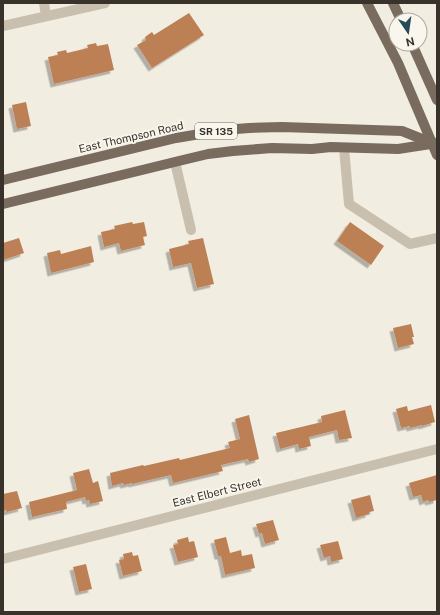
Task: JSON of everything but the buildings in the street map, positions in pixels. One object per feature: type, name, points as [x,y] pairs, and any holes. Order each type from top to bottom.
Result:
[{"type":"main road","points":[[367,3],[398,62],[435,143],[437,155]]},
{"type":"main road","points":[[416,52],[437,100]]},
{"type":"main road","name":"East Thompson Road","points":[[3,180],[176,138],[224,130],[282,127],[402,131],[435,143]]},
{"type":"main road","name":"SR 135","points":[[3,204],[208,154],[272,148],[398,149],[435,143]]},
{"type":"street","points":[[44,3],[46,16]]},
{"type":"street","points":[[3,26],[105,3]]},
{"type":"street","points":[[344,148],[350,204],[410,244],[437,238]]},
{"type":"street","points":[[175,162],[191,230]]},
{"type":"street","name":"East Elbert Street","points":[[3,559],[437,449]]}]
